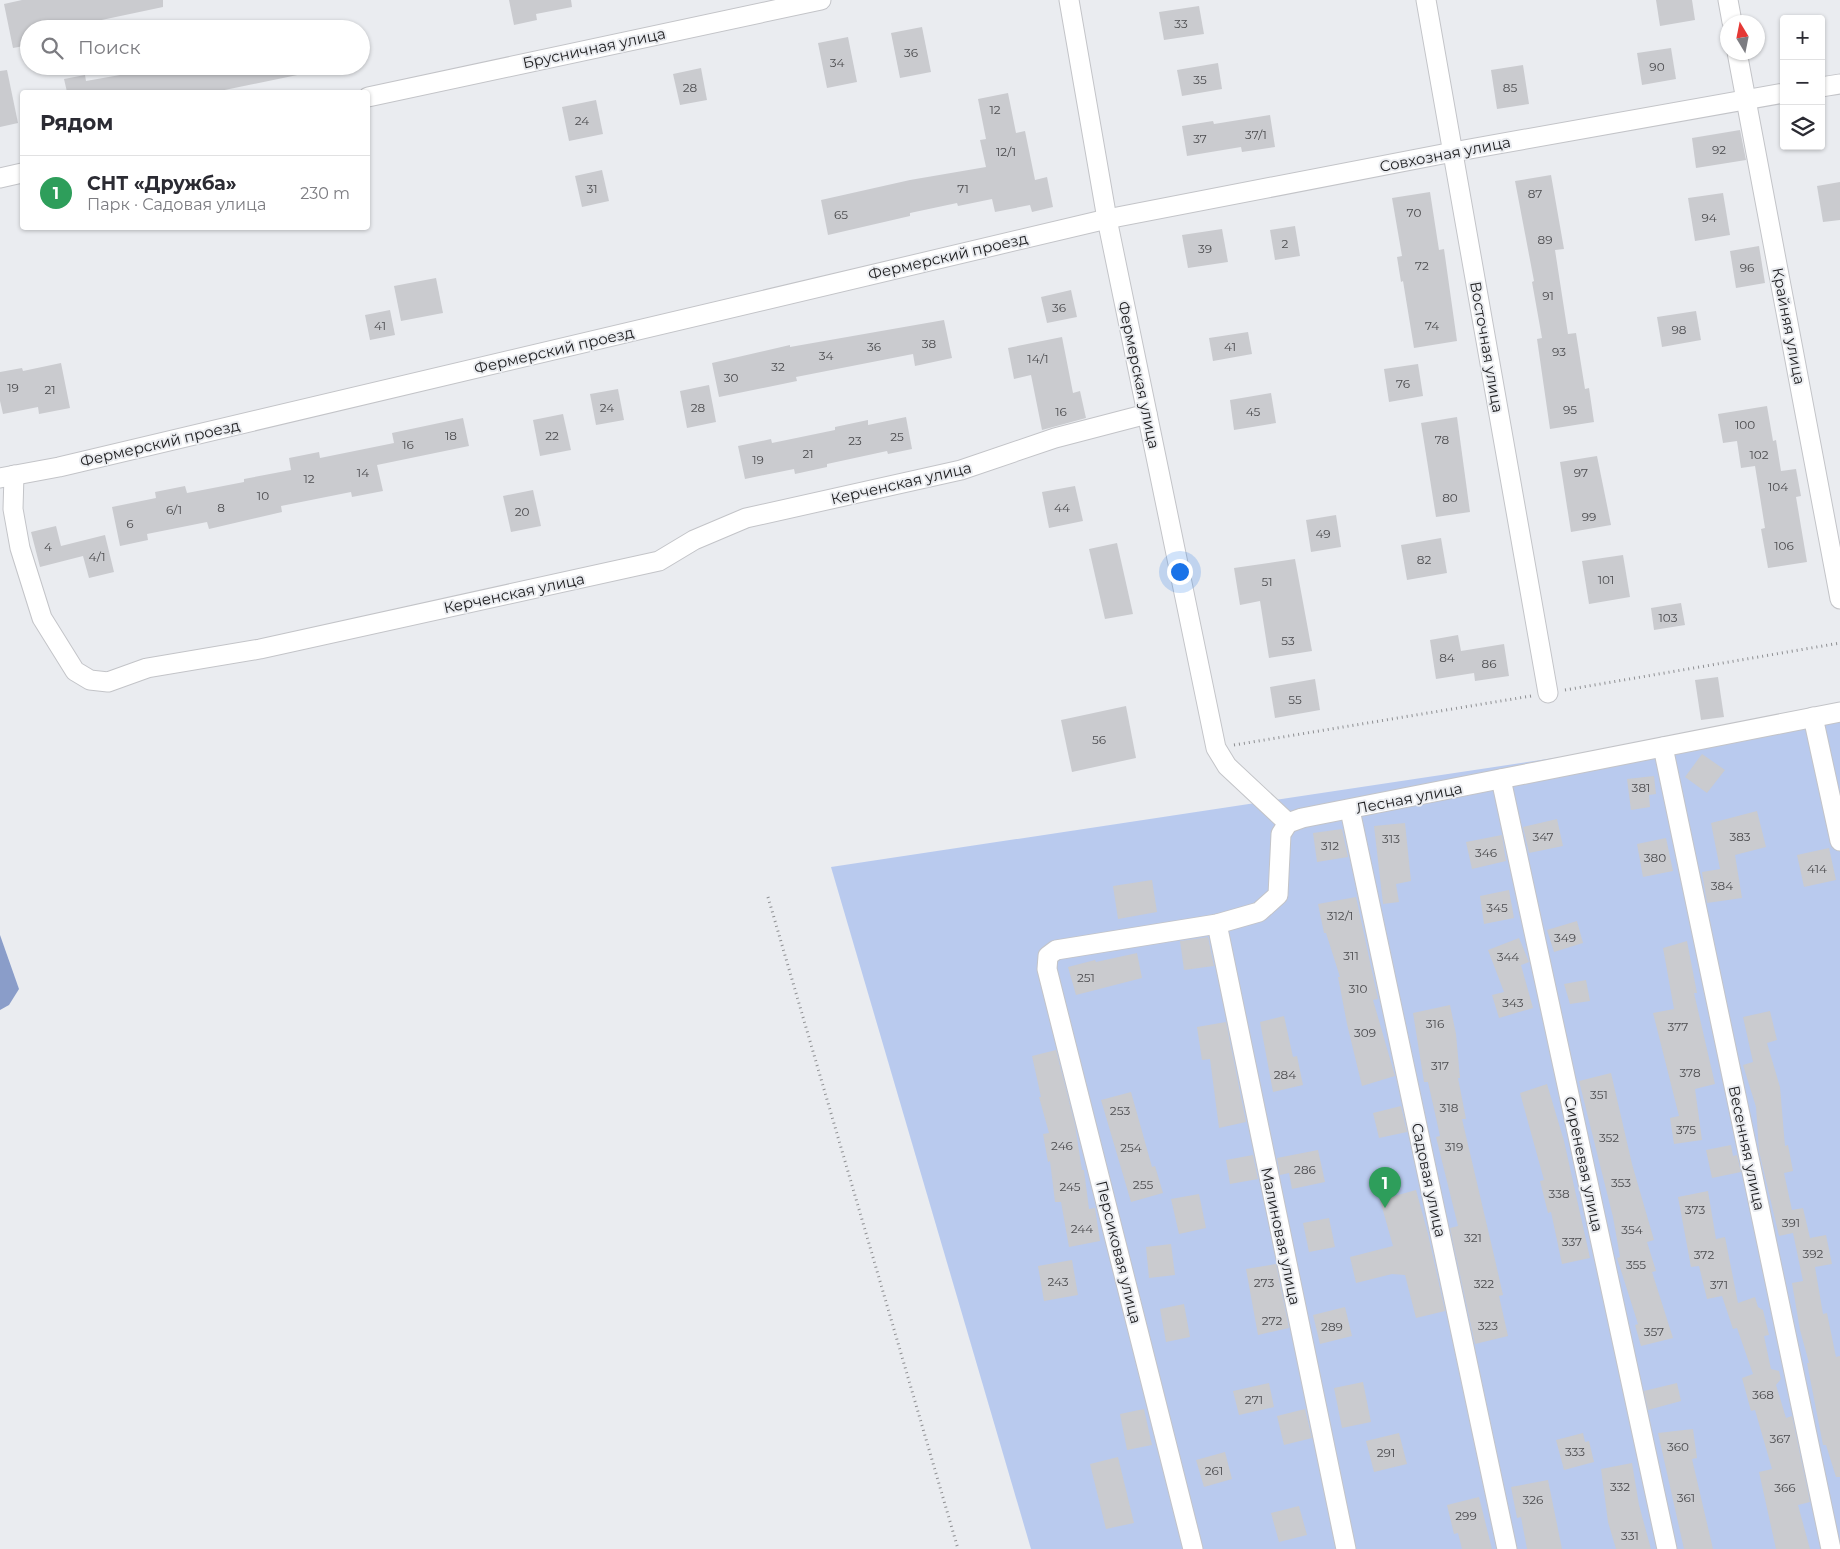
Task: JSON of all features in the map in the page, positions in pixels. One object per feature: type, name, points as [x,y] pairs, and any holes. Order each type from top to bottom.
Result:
[{"type":"street","name":"Брусничная улица","points":[[370,97],[821,0]]},
{"type":"street","name":"Фермерская улица","points":[[1069,0],[1107,219],[1216,748],[1227,766],[1288,823]]},
{"type":"street","name":"Восточная улица","points":[[1426,0],[1548,693]]},
{"type":"street","points":[[1728,0],[1731,15]]},
{"type":"street","name":"Крайняя улица","points":[[1739,60],[1840,599]]},
{"type":"street","points":[[1825,86],[1840,84]]},
{"type":"street","name":"Совхозная улица","points":[[1107,219],[1453,152],[1780,94]]},
{"type":"street","points":[[0,178],[20,173]]},
{"type":"street","name":"Фермерский проезд","points":[[7,477],[78,462],[1107,219]]},
{"type":"street","name":"Керченская улица","points":[[7,477],[20,548],[42,618],[75,671],[90,680],[108,682],[147,668],[260,648],[659,561],[694,540],[746,518],[961,470],[1054,438],[1147,414]]},
{"type":"street","name":"Лесная улица","points":[[1288,823],[1302,818],[1840,712]]},
{"type":"street","points":[[1813,717],[1840,842]]},
{"type":"street","name":"Весенняя улица","points":[[1663,747],[1831,1549]]},
{"type":"street","name":"Сиреневая улица","points":[[1501,780],[1666,1549]]},
{"type":"street","name":"Садовая улица","points":[[1350,810],[1507,1549]]},
{"type":"street","points":[[1217,924],[1259,912],[1278,894],[1281,834],[1288,823]]},
{"type":"street","name":"Персиковая улица","points":[[1194,1549],[1047,969],[1048,956],[1056,950],[1217,924]]},
{"type":"street","name":"Малиновая улица","points":[[1217,924],[1346,1549]]},
{"type":"path","points":[[768,898],[958,1549]]},
{"type":"shaded area","points":[[1840,715],[1840,1549],[1031,1549],[831,867]]},
{"type":"shaded area","points":[[0,935],[19,989],[9,1005],[0,1010]]},
{"type":"building","points":[[22,0],[163,0],[163,7],[102,20],[20,20],[20,47],[13,48],[4,4]]},
{"type":"building","points":[[509,0],[571,0],[572,7],[536,14],[537,20],[514,25]]},
{"type":"building","points":[[1656,0],[1692,0],[1695,20],[1660,26]]},
{"type":"building","points":[[1199,6],[1204,34],[1164,40],[1159,12]]},
{"type":"building","points":[[922,27],[931,72],[900,78],[891,33]]},
{"type":"building","points":[[848,37],[857,82],[827,88],[818,43]]},
{"type":"building","points":[[1671,48],[1676,79],[1642,85],[1637,53]]},
{"type":"building","points":[[1218,63],[1222,89],[1182,96],[1177,70]]},
{"type":"building","points":[[1523,65],[1529,104],[1497,109],[1491,70]]},
{"type":"building","points":[[701,68],[707,100],[680,105],[673,74]]},
{"type":"building","points":[[7,70],[18,123],[0,127],[0,71]]},
{"type":"building","points":[[85,75],[86,81],[120,75],[297,75],[225,90],[67,90],[64,79]]},
{"type":"building","points":[[1008,93],[1016,133],[1025,131],[1035,180],[1047,177],[1053,207],[1032,212],[1030,205],[995,212],[992,199],[958,206],[957,203],[910,213],[910,216],[828,235],[821,200],[910,180],[986,167],[980,140],[986,139],[978,99]]},
{"type":"building","points":[[596,100],[603,134],[569,141],[562,107]]},
{"type":"building","points":[[1270,115],[1275,147],[1242,152],[1241,147],[1187,156],[1182,126],[1213,121],[1214,124]]},
{"type":"building","points":[[1740,130],[1746,160],[1696,168],[1692,138]]},
{"type":"building","points":[[602,170],[609,201],[582,207],[575,176]]},
{"type":"building","points":[[1551,175],[1564,249],[1555,250],[1568,334],[1576,333],[1585,389],[1589,388],[1594,422],[1550,429],[1537,339],[1542,338],[1532,282],[1534,281],[1515,181]]},
{"type":"building","points":[[1840,182],[1840,220],[1823,222],[1817,186]]},
{"type":"building","points":[[1430,192],[1439,250],[1444,249],[1457,341],[1414,348],[1397,257],[1402,256],[1392,198]]},
{"type":"building","points":[[1723,193],[1730,235],[1695,241],[1688,198]]},
{"type":"building","points":[[1295,226],[1300,256],[1275,260],[1270,230]]},
{"type":"building","points":[[1222,229],[1228,262],[1188,268],[1182,235]]},
{"type":"building","points":[[1759,246],[1765,283],[1736,288],[1730,251]]},
{"type":"building","points":[[436,278],[443,313],[401,321],[394,286]]},
{"type":"building","points":[[1071,290],[1077,317],[1047,323],[1041,297]]},
{"type":"building","points":[[390,310],[395,335],[370,340],[365,315]]},
{"type":"building","points":[[1696,311],[1701,340],[1662,347],[1657,317]]},
{"type":"building","points":[[944,320],[952,358],[915,366],[913,354],[796,377],[797,381],[719,397],[712,363],[790,345],[790,347]]},
{"type":"building","points":[[1248,332],[1252,354],[1213,361],[1209,338]]},
{"type":"building","points":[[1062,337],[1073,393],[1080,391],[1086,418],[1042,430],[1031,375],[1014,379],[1008,348]]},
{"type":"building","points":[[61,363],[70,408],[39,414],[38,407],[3,414],[0,401],[0,372],[22,368],[23,371]]},
{"type":"building","points":[[1418,364],[1423,396],[1389,402],[1384,369]]},
{"type":"building","points":[[709,385],[716,422],[687,428],[680,391]]},
{"type":"building","points":[[618,389],[624,420],[596,425],[590,394]]},
{"type":"building","points":[[1271,393],[1276,423],[1234,430],[1230,400]]},
{"type":"building","points":[[1767,406],[1773,441],[1776,440],[1781,471],[1796,469],[1801,496],[1796,497],[1807,562],[1768,568],[1761,529],[1765,528],[1755,466],[1741,468],[1737,441],[1723,443],[1718,414]]},
{"type":"building","points":[[563,414],[571,450],[540,456],[533,420]]},
{"type":"building","points":[[906,417],[912,449],[888,454],[887,451],[827,464],[827,467],[795,474],[794,469],[745,479],[738,446],[771,439],[772,443],[835,430],[835,427],[868,420],[868,425]]},
{"type":"building","points":[[1457,417],[1470,512],[1436,517],[1421,423]]},
{"type":"building","points":[[463,418],[469,446],[377,465],[383,491],[352,497],[351,492],[281,506],[282,512],[209,529],[207,522],[147,534],[148,540],[120,546],[112,507],[156,498],[155,492],[185,486],[187,493],[244,482],[244,479],[291,470],[289,458],[319,452],[320,458],[394,443],[392,433]]},
{"type":"building","points":[[1597,456],[1611,525],[1571,532],[1560,462]]},
{"type":"building","points":[[1075,486],[1083,521],[1049,528],[1042,492]]},
{"type":"building","points":[[533,490],[541,526],[511,532],[503,496]]},
{"type":"building","points":[[1336,515],[1341,547],[1311,552],[1306,520]]},
{"type":"building","points":[[56,526],[61,546],[105,535],[114,572],[89,578],[83,556],[40,567],[31,532]]},
{"type":"building","points":[[1441,538],[1447,573],[1407,580],[1401,545]]},
{"type":"building","points":[[1117,543],[1133,614],[1105,619],[1089,549]]},
{"type":"building","points":[[1623,555],[1630,597],[1589,604],[1582,561]]},
{"type":"building","points":[[1295,559],[1312,651],[1269,658],[1260,601],[1240,605],[1234,568]]},
{"type":"building","points":[[1681,603],[1685,625],[1654,630],[1651,608]]},
{"type":"building","points":[[1458,635],[1461,651],[1504,644],[1509,676],[1475,681],[1474,673],[1436,679],[1430,640]]},
{"type":"building","points":[[1718,677],[1724,717],[1701,720],[1695,680]]},
{"type":"building","points":[[1315,679],[1320,710],[1275,718],[1270,687]]},
{"type":"building","points":[[1126,706],[1136,758],[1072,772],[1061,720]]},
{"type":"building","points":[[1702,754],[1725,770],[1707,793],[1685,777]]},
{"type":"building","points":[[1654,776],[1656,794],[1649,795],[1650,807],[1631,810],[1627,779]]},
{"type":"building","points":[[1757,811],[1766,847],[1735,855],[1742,898],[1707,903],[1702,872],[1720,869],[1711,823]]},
{"type":"building","points":[[1557,819],[1563,846],[1529,853],[1523,827]]},
{"type":"building","points":[[1405,823],[1411,881],[1396,884],[1399,902],[1383,904],[1374,826]]},
{"type":"building","points":[[1342,829],[1348,857],[1317,862],[1313,833]]},
{"type":"building","points":[[1502,835],[1506,861],[1472,869],[1466,842]]},
{"type":"building","points":[[1666,838],[1673,871],[1643,877],[1637,844]]},
{"type":"building","points":[[1829,848],[1836,880],[1804,887],[1797,855]]},
{"type":"building","points":[[1152,880],[1157,912],[1118,919],[1113,886]]},
{"type":"building","points":[[1509,890],[1514,918],[1484,924],[1480,896]]},
{"type":"building","points":[[1356,897],[1378,999],[1373,1000],[1395,1076],[1362,1086],[1347,1024],[1338,977],[1340,977],[1326,933],[1324,933],[1318,904]]},
{"type":"building","points":[[1577,921],[1583,943],[1554,952],[1547,930]]},
{"type":"building","points":[[1208,937],[1214,966],[1184,970],[1180,941]]},
{"type":"building","points":[[1519,938],[1529,962],[1521,965],[1533,1008],[1499,1018],[1492,995],[1504,992],[1488,950]]},
{"type":"building","points":[[1687,941],[1697,993],[1694,993],[1715,1084],[1695,1089],[1702,1140],[1674,1144],[1670,1118],[1679,1116],[1653,1013],[1674,1009],[1663,948]]},
{"type":"building","points":[[1137,953],[1142,978],[1076,995],[1068,967]]},
{"type":"building","points":[[1586,980],[1590,1001],[1570,1004],[1564,984]]},
{"type":"building","points":[[1450,1005],[1456,1034],[1460,1078],[1458,1078],[1466,1119],[1462,1119],[1503,1295],[1499,1296],[1508,1336],[1475,1344],[1450,1228],[1458,1226],[1436,1137],[1440,1136],[1428,1082],[1424,1082],[1413,1013]]},
{"type":"building","points":[[1770,1011],[1777,1040],[1767,1043],[1780,1087],[1785,1146],[1788,1145],[1793,1171],[1784,1173],[1792,1210],[1803,1208],[1810,1238],[1826,1235],[1832,1264],[1815,1267],[1823,1314],[1827,1313],[1836,1357],[1840,1356],[1840,1477],[1836,1477],[1826,1445],[1823,1445],[1807,1363],[1809,1363],[1800,1330],[1792,1283],[1803,1281],[1793,1233],[1779,1236],[1759,1151],[1756,1107],[1743,1065],[1753,1062],[1743,1017]]},
{"type":"building","points":[[1284,1016],[1293,1057],[1297,1056],[1303,1085],[1273,1092],[1260,1022]]},
{"type":"building","points":[[1226,1022],[1246,1122],[1219,1128],[1210,1059],[1202,1060],[1197,1027]]},
{"type":"building","points":[[1056,1050],[1075,1125],[1089,1209],[1095,1208],[1100,1241],[1069,1247],[1061,1202],[1055,1202],[1050,1161],[1048,1162],[1043,1134],[1049,1133],[1039,1097],[1041,1097],[1032,1056]]},
{"type":"building","points":[[1611,1073],[1632,1164],[1654,1240],[1647,1242],[1656,1271],[1652,1272],[1673,1338],[1641,1346],[1635,1325],[1638,1324],[1617,1258],[1620,1257],[1613,1217],[1579,1081]]},
{"type":"building","points":[[1547,1084],[1564,1141],[1590,1258],[1562,1264],[1551,1212],[1548,1213],[1540,1181],[1544,1180],[1520,1093]]},
{"type":"building","points":[[1131,1092],[1152,1167],[1155,1166],[1163,1193],[1131,1202],[1101,1100]]},
{"type":"building","points":[[1401,1106],[1407,1132],[1379,1138],[1373,1113]]},
{"type":"building","points":[[1731,1145],[1733,1156],[1737,1155],[1741,1172],[1712,1178],[1706,1150]]},
{"type":"building","points":[[1318,1150],[1325,1182],[1292,1189],[1289,1173],[1280,1175],[1277,1158]]},
{"type":"building","points":[[1253,1155],[1258,1179],[1230,1184],[1226,1160]]},
{"type":"building","points":[[1416,1190],[1445,1311],[1416,1318],[1405,1275],[1392,1274],[1356,1283],[1350,1257],[1393,1246],[1380,1200]]},
{"type":"building","points":[[1708,1191],[1716,1239],[1725,1237],[1738,1303],[1755,1297],[1758,1307],[1763,1310],[1769,1335],[1764,1336],[1771,1369],[1779,1371],[1781,1379],[1776,1385],[1786,1418],[1792,1416],[1810,1502],[1798,1505],[1810,1549],[1776,1549],[1759,1472],[1772,1469],[1755,1410],[1751,1411],[1742,1378],[1753,1374],[1737,1328],[1733,1329],[1722,1296],[1707,1299],[1699,1266],[1691,1267],[1678,1197]]},
{"type":"building","points":[[1199,1194],[1206,1228],[1179,1234],[1171,1199]]},
{"type":"building","points":[[1329,1218],[1335,1247],[1309,1252],[1303,1223]]},
{"type":"building","points":[[1171,1244],[1175,1275],[1149,1278],[1146,1247]]},
{"type":"building","points":[[1072,1260],[1078,1295],[1044,1301],[1038,1266]]},
{"type":"building","points":[[1276,1264],[1289,1328],[1258,1335],[1246,1269]]},
{"type":"building","points":[[1184,1304],[1190,1337],[1166,1342],[1160,1309]]},
{"type":"building","points":[[1345,1307],[1352,1336],[1320,1344],[1313,1315]]},
{"type":"building","points":[[1363,1382],[1371,1422],[1342,1428],[1334,1388]]},
{"type":"building","points":[[1269,1383],[1274,1407],[1239,1415],[1233,1391]]},
{"type":"building","points":[[1677,1383],[1681,1401],[1648,1410],[1644,1391]]},
{"type":"building","points":[[1144,1409],[1152,1445],[1127,1450],[1120,1414]]},
{"type":"building","points":[[1305,1409],[1312,1438],[1284,1445],[1277,1416]]},
{"type":"building","points":[[1693,1429],[1697,1458],[1692,1459],[1713,1549],[1684,1549],[1658,1433]]},
{"type":"building","points":[[1399,1433],[1407,1464],[1374,1472],[1366,1441]]},
{"type":"building","points":[[1583,1433],[1585,1442],[1589,1441],[1594,1462],[1564,1470],[1556,1440]]},
{"type":"building","points":[[1225,1452],[1232,1479],[1204,1487],[1196,1460]]},
{"type":"building","points":[[1118,1457],[1134,1523],[1106,1529],[1090,1464]]},
{"type":"building","points":[[1632,1463],[1639,1505],[1651,1549],[1616,1549],[1608,1522],[1601,1469]]},
{"type":"building","points":[[1548,1480],[1562,1549],[1527,1549],[1521,1517],[1517,1518],[1511,1487]]},
{"type":"building","points":[[1479,1497],[1492,1549],[1462,1549],[1458,1533],[1454,1534],[1447,1505]]},
{"type":"building","points":[[1299,1506],[1307,1535],[1279,1542],[1271,1513]]},
{"type":"place","name":"СНТ «Дружба»","points":[[1385,1208]]}]
